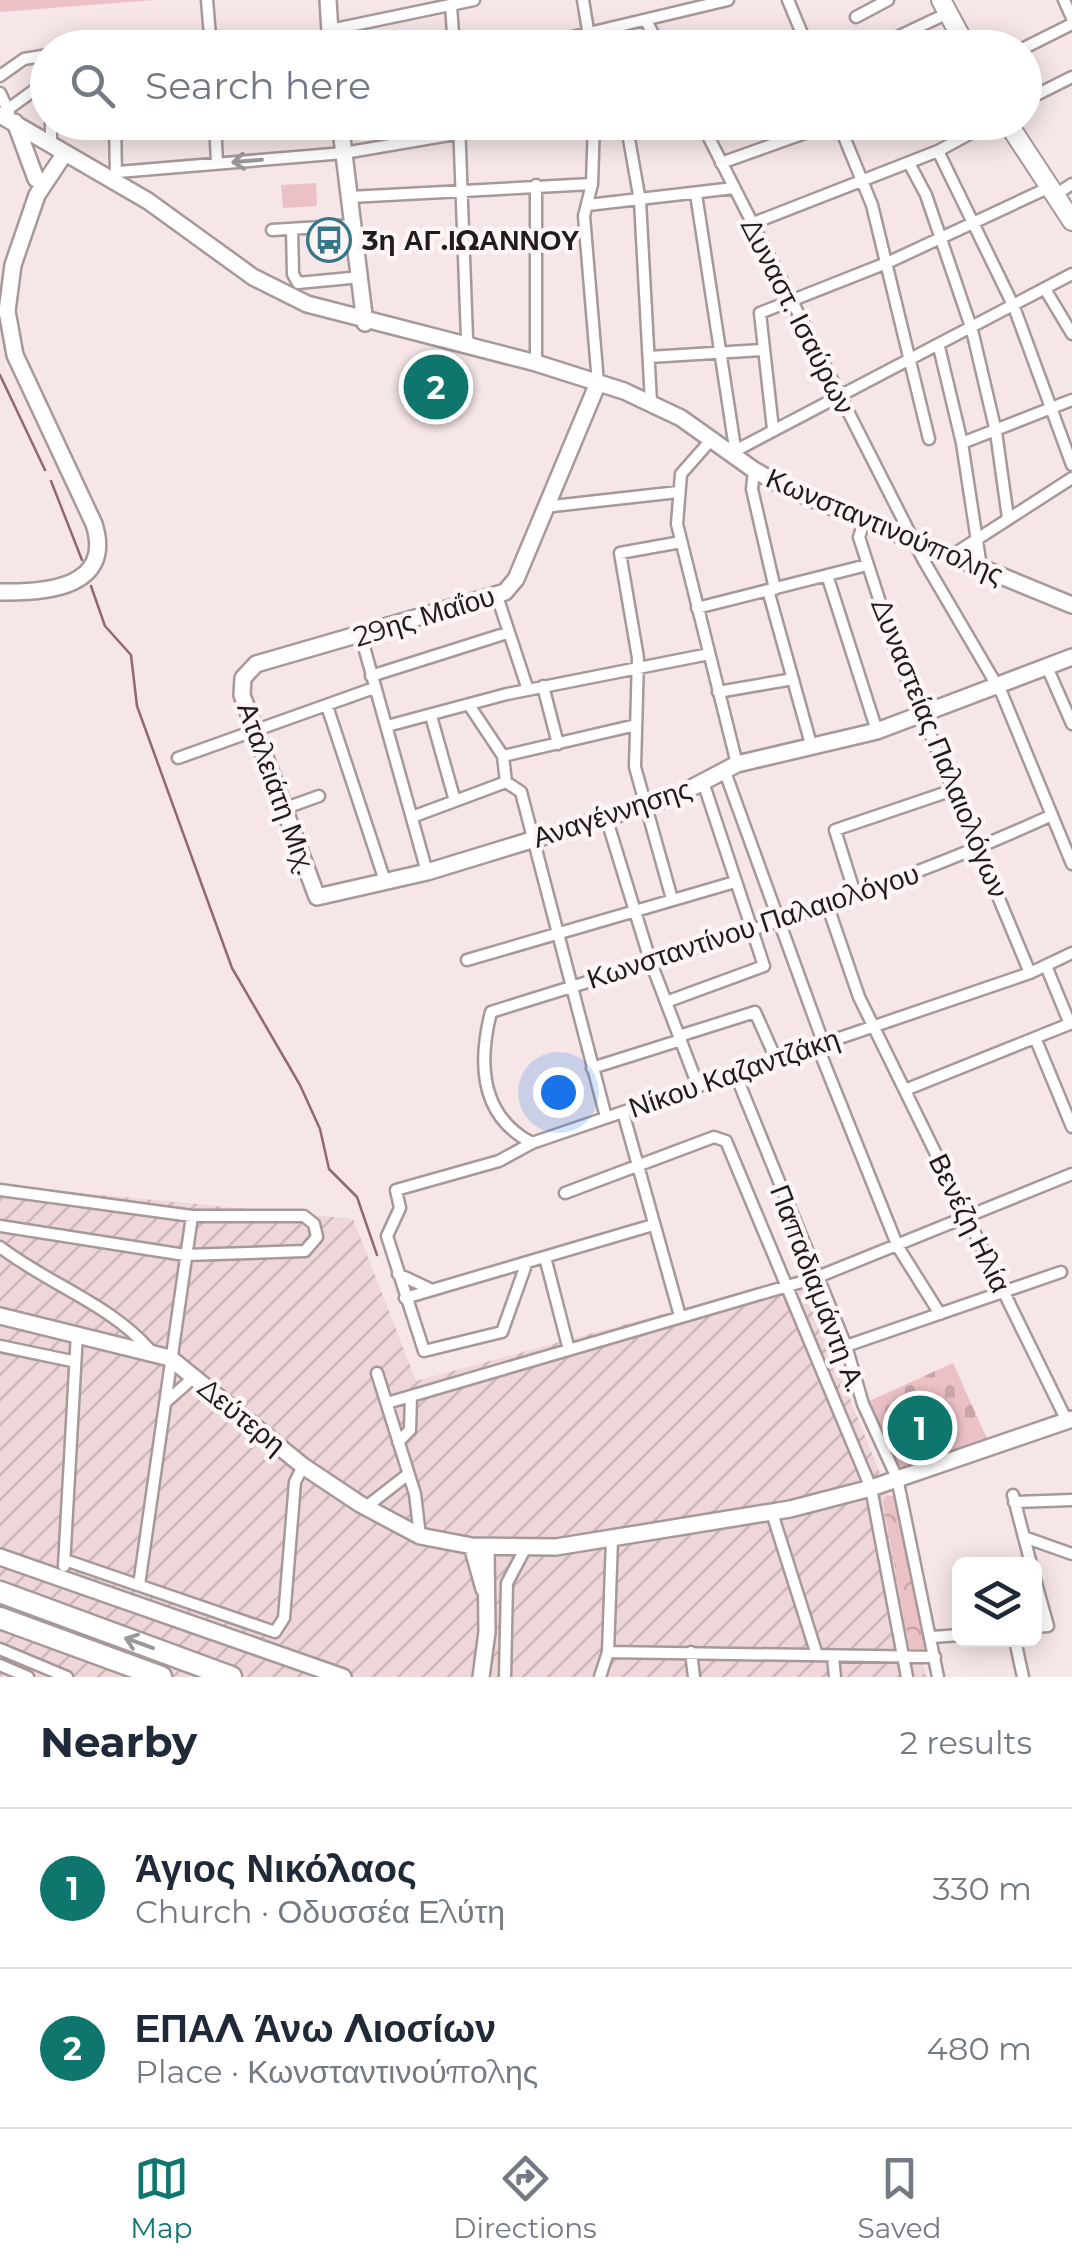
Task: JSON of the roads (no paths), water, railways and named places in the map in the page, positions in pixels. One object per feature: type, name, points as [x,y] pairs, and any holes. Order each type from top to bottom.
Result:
[{"type":"highway","points":[[0,1592],[231,1677]]},
{"type":"highway","points":[[0,1618],[161,1677]]},
{"type":"main road","points":[[945,6],[957,30]]},
{"type":"main road","points":[[1019,140],[1072,220]]},
{"type":"street","points":[[207,0],[209,30]]},
{"type":"street","points":[[328,0],[330,30],[474,0]]},
{"type":"street","points":[[584,0],[589,30]]},
{"type":"street","points":[[604,30],[728,0]]},
{"type":"street","points":[[788,0],[800,30]]},
{"type":"street","points":[[856,16],[888,0]]},
{"type":"street","points":[[1042,38],[1072,21],[1064,0]]},
{"type":"street","points":[[451,5],[453,30]]},
{"type":"street","points":[[904,30],[945,6]]},
{"type":"street","points":[[646,21],[651,30]]},
{"type":"street","points":[[0,76],[30,57]]},
{"type":"street","points":[[1042,92],[1072,77]]},
{"type":"street","points":[[0,93],[37,187]]},
{"type":"street","points":[[7,115],[30,95]]},
{"type":"street","name":"Κωνσταντινούπολης","points":[[7,115],[30,130]]},
{"type":"street","name":"Κωνσταντινούπολης","points":[[46,140],[116,176],[253,277],[307,304],[536,363],[652,402],[733,451],[754,470],[915,544],[1072,606]]},
{"type":"street","points":[[0,592],[78,579],[98,562],[94,524],[9,334],[10,277],[37,187],[58,148],[56,140]]},
{"type":"street","points":[[115,140],[116,176],[344,152],[402,140]]},
{"type":"street","points":[[215,140],[216,163]]},
{"type":"street","points":[[342,140],[365,322]]},
{"type":"street","points":[[460,140],[467,338],[471,348]]},
{"type":"street","points":[[593,140],[592,184],[584,216],[598,383]]},
{"type":"street","points":[[629,140],[640,202],[652,402]]},
{"type":"street","name":"Δυναστ. Ισαύρων","points":[[710,140],[915,544],[997,686],[1072,864]]},
{"type":"street","points":[[721,163],[786,140]]},
{"type":"street","points":[[845,140],[863,181],[889,262],[929,439]]},
{"type":"street","points":[[751,224],[958,140]]},
{"type":"street","points":[[938,151],[976,221],[1014,306],[1072,464]]},
{"type":"street","points":[[909,163],[926,195],[972,330],[996,432],[1008,518]]},
{"type":"street","points":[[350,196],[592,184]]},
{"type":"street","points":[[772,429],[760,312],[1072,184]]},
{"type":"street","points":[[536,185],[536,363]]},
{"type":"street","points":[[588,205],[640,202],[734,188]]},
{"type":"street","points":[[696,194],[722,352],[733,451],[772,429],[840,400],[1072,274]]},
{"type":"street","points":[[272,230],[354,225]]},
{"type":"street","points":[[292,229],[293,274],[298,284],[360,277]]},
{"type":"street","points":[[1045,289],[1072,334]]},
{"type":"street","points":[[938,348],[962,443],[981,567]]},
{"type":"street","points":[[649,357],[762,350]]},
{"type":"street","name":"29ης Μαΐου","points":[[243,678],[256,664],[496,596],[516,579],[598,383]]},
{"type":"street","points":[[962,443],[1072,400]]},
{"type":"street","points":[[711,440],[685,466],[678,492],[681,542],[718,692],[731,768],[820,1043],[898,1247],[940,1314]]},
{"type":"street","points":[[754,470],[752,489],[772,589],[812,748]]},
{"type":"street","points":[[951,556],[1072,478]]},
{"type":"street","points":[[543,507],[678,492]]},
{"type":"street","points":[[872,524],[892,520],[898,508]]},
{"type":"street","name":"Δυναστείας Παλαιολόγων","points":[[872,524],[859,537],[867,565],[922,716],[1030,973]]},
{"type":"street","points":[[672,899],[636,767],[638,668],[620,553],[681,542]]},
{"type":"street","points":[[696,608],[867,565]]},
{"type":"street","points":[[827,575],[877,731]]},
{"type":"street","points":[[496,596],[528,690]]},
{"type":"street","points":[[178,758],[327,706],[373,682],[507,633]]},
{"type":"street","points":[[361,636],[427,872]]},
{"type":"street","points":[[387,726],[544,686],[709,654]]},
{"type":"street","name":"Αναγέννησης","points":[[317,897],[427,872],[647,804],[704,784],[731,768],[877,731],[1072,656]]},
{"type":"street","points":[[1047,667],[1072,724]]},
{"type":"street","name":"Αταλειάτη Μιχ.","points":[[243,678],[242,694],[317,897]]},
{"type":"street","points":[[718,692],[793,678]]},
{"type":"street","points":[[544,686],[558,744]]},
{"type":"street","points":[[469,705],[503,756],[506,782],[521,792],[569,988],[606,1117]]},
{"type":"street","points":[[327,706],[384,882]]},
{"type":"street","points":[[431,716],[455,801]]},
{"type":"street","points":[[503,756],[636,725]]},
{"type":"street","points":[[412,817],[506,782]]},
{"type":"street","points":[[666,1002],[764,966],[704,784]]},
{"type":"street","points":[[855,894],[835,830],[953,790]]},
{"type":"street","points":[[282,810],[319,796]]},
{"type":"street","name":"Κωνσταντίνου Παλαιολόγου","points":[[532,1143],[503,1125],[480,1054],[490,1012],[855,894],[980,848],[1052,815]]},
{"type":"street","points":[[606,816],[650,960],[698,1086]]},
{"type":"street","points":[[467,960],[735,882]]},
{"type":"street","name":"Βενέζη Ηλία","points":[[826,904],[872,1025],[1070,1420]]},
{"type":"street","name":"Νίκου Καζαντζάκη","points":[[398,1274],[387,1232],[400,1208],[396,1190],[499,1161],[532,1143],[1030,973],[1072,953]]},
{"type":"street","points":[[906,1090],[1071,1024],[1046,966]]},
{"type":"street","points":[[592,1068],[755,1012],[776,1059]]},
{"type":"street","points":[[1036,1040],[1072,1127]]},
{"type":"street","name":"Παπαδιαμάντη Α.","points":[[735,1074],[815,1278],[846,1346],[863,1404],[898,1478],[938,1677]]},
{"type":"street","points":[[623,1112],[680,1316]]},
{"type":"street","points":[[565,1193],[722,1138],[870,1488],[906,1677]]},
{"type":"street","points":[[387,1403],[815,1278],[1072,1174]]},
{"type":"street","points":[[0,1190],[192,1216],[304,1216],[314,1224],[317,1233],[314,1246],[305,1251],[185,1255],[0,1226]]},
{"type":"street","points":[[138,1585],[192,1216]]},
{"type":"street","points":[[405,1298],[428,1288],[652,1225]]},
{"type":"street","points":[[0,1247],[40,1277],[93,1304],[134,1332],[150,1350]]},
{"type":"street","points":[[545,1257],[569,1350]]},
{"type":"street","points":[[398,1274],[424,1350],[497,1334],[507,1325],[527,1262]]},
{"type":"street","points":[[846,1346],[1060,1272]]},
{"type":"street","points":[[398,1274],[428,1288]]},
{"type":"street","name":"Δεύτερη","points":[[0,1316],[170,1358],[303,1466],[366,1507],[420,1536],[479,1546],[524,1549],[612,1539],[772,1512],[870,1488],[1070,1420]]},
{"type":"street","points":[[59,1580],[65,1560],[62,1537],[77,1333]]},
{"type":"street","points":[[0,1346],[72,1361]]},
{"type":"street","points":[[377,1374],[407,1475],[420,1536]]},
{"type":"street","points":[[166,1402],[194,1377]]},
{"type":"street","points":[[398,1442],[410,1430],[411,1396]]},
{"type":"street","points":[[65,1560],[264,1631],[279,1629],[284,1618],[295,1482],[303,1466]]},
{"type":"street","points":[[366,1507],[390,1494],[407,1475]]},
{"type":"street","points":[[1030,1557],[1014,1498],[1072,1500]]},
{"type":"street","points":[[772,1512],[817,1656]]},
{"type":"street","points":[[1024,1537],[1072,1554]]},
{"type":"street","points":[[600,1677],[608,1652],[612,1539]]},
{"type":"street","points":[[479,1546],[488,1632],[482,1677]]},
{"type":"street","points":[[505,1677],[507,1583],[524,1549]]},
{"type":"street","points":[[0,1557],[343,1677]]},
{"type":"street","points":[[1042,1605],[1048,1626],[1042,1626]]},
{"type":"street","points":[[932,1637],[952,1635]]},
{"type":"street","points":[[1017,1647],[1024,1677]]},
{"type":"street","points":[[0,1649],[59,1676]]},
{"type":"street","points":[[608,1652],[935,1658]]},
{"type":"street","points":[[692,1652],[694,1677]]},
{"type":"street","points":[[833,1657],[835,1677]]},
{"type":"street","points":[[0,1665],[28,1677]]},
{"type":"waterway","points":[[0,375],[45,470]]},
{"type":"waterway","points":[[51,481],[82,560]]},
{"type":"waterway","points":[[91,586],[105,626],[131,655],[137,706],[232,968],[300,1085],[320,1129],[329,1169],[357,1197],[377,1255]]},
{"type":"place","name":"3η ΑΓ.ΙΩΑΝΝΟΥ","points":[[329,240]]},
{"type":"place","name":"ΕΠΑΛ Άνω Λιοσίων","points":[[436,387]]},
{"type":"place","name":"Άγιος Νικόλαος","points":[[920,1428]]}]
